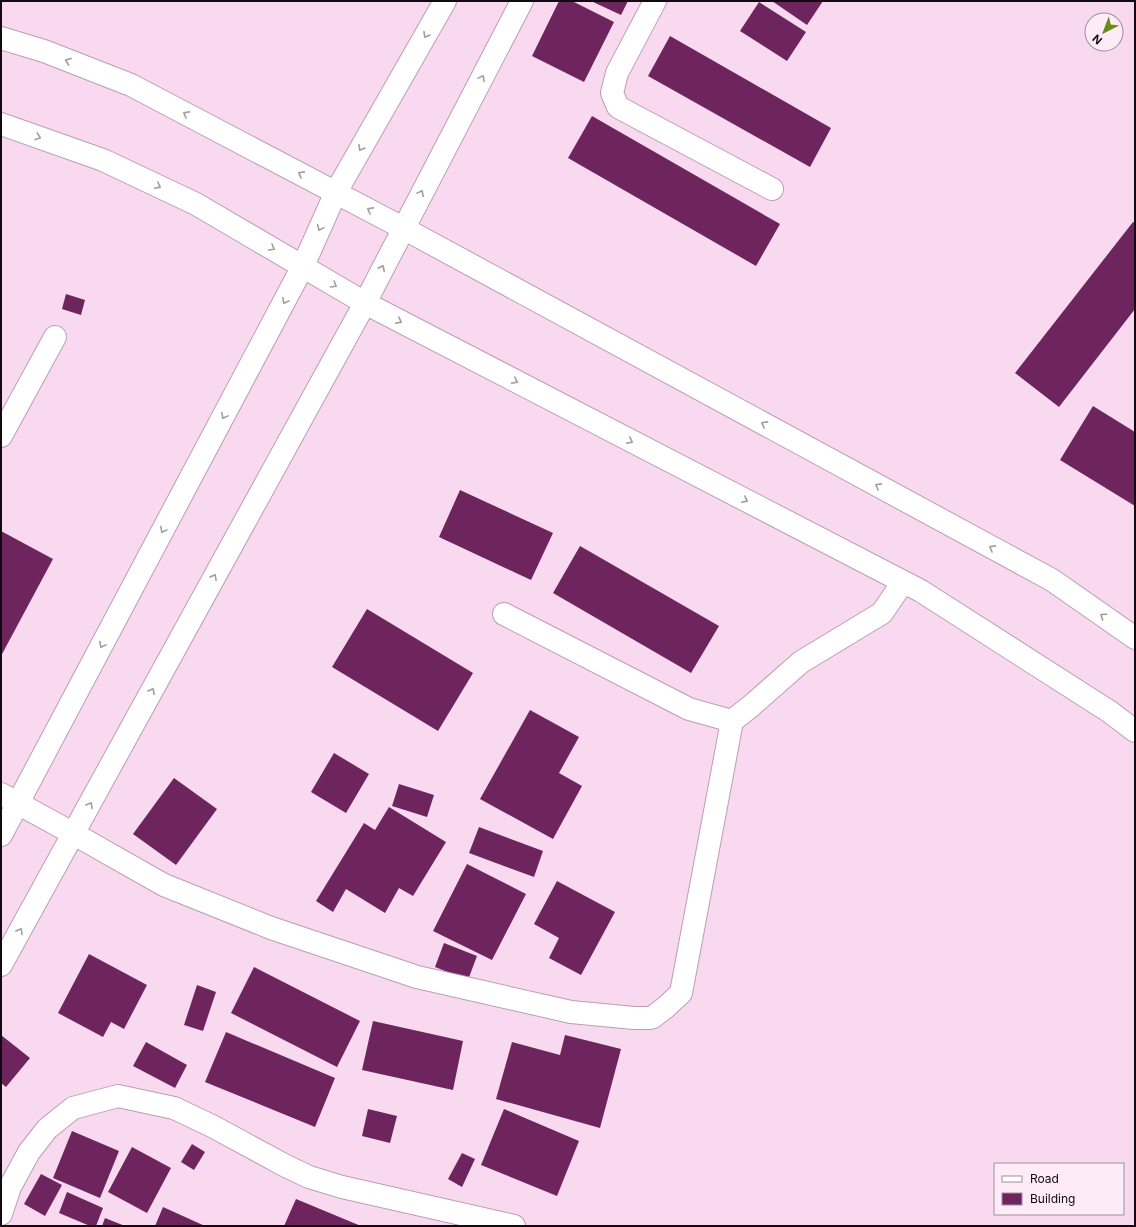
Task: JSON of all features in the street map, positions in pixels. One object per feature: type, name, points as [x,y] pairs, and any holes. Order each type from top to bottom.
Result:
[{"type":"street","points":[[1,835],[10,798],[303,266],[336,192],[445,1]]},
{"type":"street","points":[[1,965],[365,303],[522,1]]},
{"type":"street","points":[[655,1],[616,73],[612,93],[618,107],[772,189]]},
{"type":"street","points":[[1,38],[44,52],[131,85],[336,192],[1052,580],[1135,638]]},
{"type":"street","points":[[1,124],[103,160],[196,204],[365,303],[921,591],[1110,712],[1135,731]]},
{"type":"street","points":[[1,436],[55,337]]},
{"type":"street","points":[[10,798],[164,885],[271,928],[417,977],[571,1012],[634,1018],[653,1017],[681,992],[732,721],[801,662],[882,613],[903,582]]},
{"type":"street","points":[[504,614],[689,709],[732,721]]},
{"type":"street","points":[[1,1214],[10,1186],[29,1152],[47,1129],[73,1108],[118,1096],[174,1108],[212,1126],[309,1177],[342,1187],[514,1226]]},
{"type":"building","points":[[559,1],[572,1],[614,22],[584,82],[532,56]]},
{"type":"building","points":[[591,1],[628,1],[621,15]]},
{"type":"building","points":[[772,1],[823,1],[807,25]]},
{"type":"building","points":[[759,2],[806,32],[787,61],[740,31]]},
{"type":"building","points":[[670,36],[831,128],[810,167],[648,76]]},
{"type":"building","points":[[592,116],[780,224],[756,266],[568,158]]},
{"type":"building","points":[[1133,222],[1135,223],[1135,309],[1059,407],[1015,373]]},
{"type":"building","points":[[66,294],[85,300],[81,315],[62,309]]},
{"type":"building","points":[[1093,406],[1135,432],[1135,506],[1060,460]]},
{"type":"building","points":[[460,490],[553,533],[531,580],[439,537]]},
{"type":"building","points":[[1,531],[53,559],[1,656]]},
{"type":"building","points":[[580,546],[719,626],[691,673],[553,593]]},
{"type":"building","points":[[367,609],[473,673],[438,731],[332,667]]},
{"type":"building","points":[[530,710],[579,737],[559,773],[582,786],[553,839],[480,799]]},
{"type":"building","points":[[334,753],[369,774],[346,813],[311,792]]},
{"type":"building","points":[[174,778],[217,809],[176,865],[133,834]]},
{"type":"building","points":[[399,784],[434,795],[427,817],[392,806]]},
{"type":"building","points":[[389,807],[446,842],[413,896],[399,888],[385,913],[346,889],[333,912],[316,901],[364,823],[375,830]]},
{"type":"building","points":[[479,827],[543,851],[534,877],[469,853]]},
{"type":"building","points":[[467,864],[526,894],[492,960],[433,931]]},
{"type":"building","points":[[557,881],[615,912],[581,975],[549,958],[559,938],[534,924]]},
{"type":"building","points":[[444,943],[477,956],[468,980],[435,967]]},
{"type":"building","points":[[89,954],[147,985],[124,1029],[111,1022],[103,1037],[58,1013]]},
{"type":"building","points":[[254,967],[360,1021],[337,1067],[231,1013]]},
{"type":"building","points":[[197,985],[216,992],[203,1031],[184,1025]]},
{"type":"building","points":[[373,1021],[463,1041],[453,1090],[362,1070]]},
{"type":"building","points":[[226,1032],[335,1078],[315,1127],[205,1082]]},
{"type":"building","points":[[1,1035],[30,1058],[6,1087],[1,1083]]},
{"type":"building","points":[[565,1035],[621,1049],[600,1128],[496,1099],[512,1042],[560,1055]]},
{"type":"building","points":[[146,1042],[187,1065],[175,1088],[133,1066]]},
{"type":"building","points":[[368,1109],[397,1116],[390,1143],[362,1136]]},
{"type":"building","points":[[504,1109],[579,1141],[557,1196],[481,1165]]},
{"type":"building","points":[[72,1131],[119,1151],[100,1198],[53,1178]]},
{"type":"building","points":[[192,1144],[205,1152],[194,1170],[181,1162]]},
{"type":"building","points":[[132,1147],[171,1168],[147,1213],[108,1192]]},
{"type":"building","points":[[462,1153],[475,1159],[462,1187],[448,1179]]},
{"type":"building","points":[[41,1174],[62,1185],[45,1216],[24,1204]]},
{"type":"building","points":[[67,1192],[103,1208],[96,1226],[90,1226],[59,1213]]},
{"type":"building","points":[[296,1199],[361,1226],[284,1226]]},
{"type":"building","points":[[163,1207],[205,1226],[155,1226]]},
{"type":"building","points":[[105,1218],[125,1226],[102,1226]]}]
